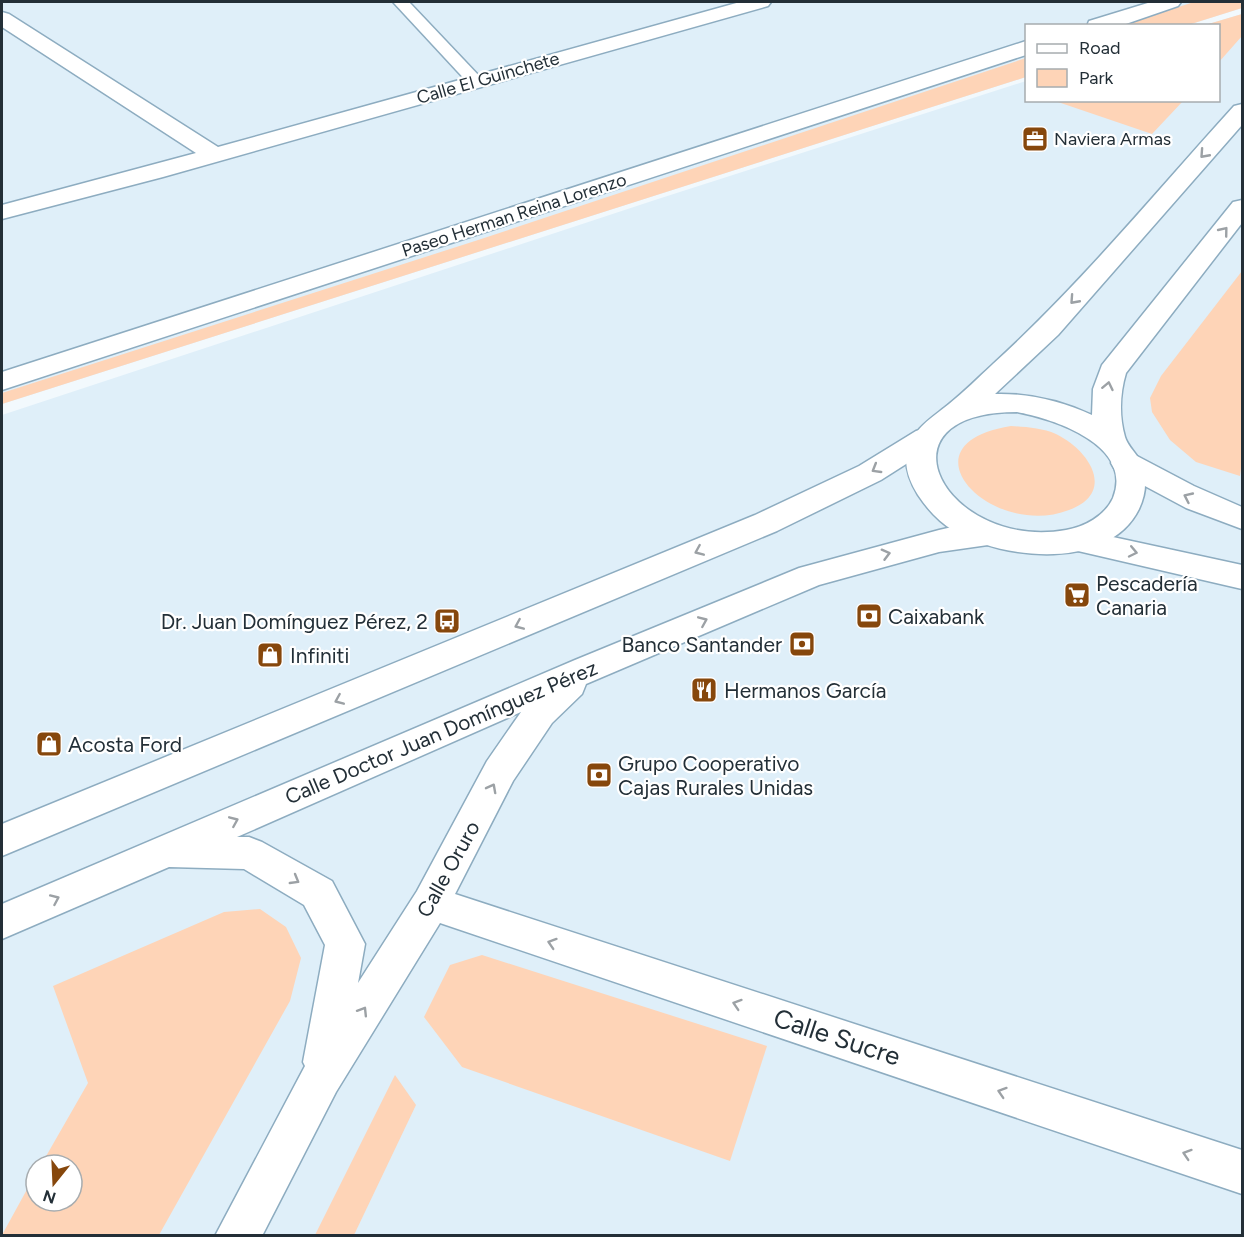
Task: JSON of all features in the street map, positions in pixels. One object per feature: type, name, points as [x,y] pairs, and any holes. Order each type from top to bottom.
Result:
[{"type":"street","name":"Calle El Guinchete","points":[[2,213],[761,2]]},
{"type":"street","points":[[1103,24],[1171,2]]},
{"type":"street","points":[[2,18],[215,155]]},
{"type":"street","name":"Paseo Herman Reina Lorenzo","points":[[2,381],[1025,48]]},
{"type":"street","points":[[957,413],[1048,329],[1242,111]]},
{"type":"street","points":[[926,438],[920,458],[923,479],[938,501],[961,520],[991,535],[1019,542],[1048,544],[1076,540],[1106,529],[1125,510],[1132,487],[1107,424],[1107,388],[1112,371],[1242,207]]},
{"type":"street","points":[[2,840],[766,523],[870,473],[926,438],[938,424],[957,413],[984,404],[1017,403],[1050,409],[1081,421],[1119,453],[1190,498],[1242,518]]},
{"type":"street","name":"Calle Doctor Juan Domínguez Pérez","points":[[2,922],[587,669],[810,576],[961,536],[991,535]]},
{"type":"street","points":[[1076,540],[1242,577]]},
{"type":"street","name":"Calle Oruro","points":[[237,1236],[321,1078],[431,903],[500,771],[540,713],[587,669]]},
{"type":"street","name":"Calle Oruro","points":[[160,853],[249,853],[318,893],[345,944],[321,1078]]},
{"type":"street","name":"Calle Sucre","points":[[431,903],[1242,1172]]},
{"type":"lane","points":[[401,2],[476,82]]},
{"type":"shaded area","points":[[2,2],[1242,2],[1242,8],[1191,24],[1025,24],[1025,77],[2,404]]},
{"type":"shaded area","points":[[1242,14],[1242,1235],[2,1235],[2,415],[658,199],[1025,81],[1025,102],[1220,102],[1220,24],[1208,24]]},
{"type":"green space","points":[[1194,2],[1242,2],[1242,8],[1191,24],[1126,24]]},
{"type":"green space","points":[[1242,14],[1242,36],[1220,61],[1220,24],[1208,24]]},
{"type":"green space","points":[[1025,58],[1025,77],[2,404],[2,393],[475,241]]},
{"type":"green space","points":[[1058,102],[1182,102],[1152,134]]},
{"type":"green space","points":[[1242,271],[1242,460],[1240,476],[1196,462],[1170,440],[1152,412],[1150,398],[1161,376]]},
{"type":"green space","points":[[1011,426],[1051,432],[1079,450],[1093,471],[1095,482],[1092,493],[1084,502],[1069,510],[1040,516],[1011,512],[987,501],[968,486],[959,468],[961,451],[978,436]]},
{"type":"green space","points":[[260,909],[286,927],[301,958],[290,1001],[159,1235],[2,1235],[24,1195],[24,1213],[84,1213],[84,1153],[48,1153],[88,1083],[53,986],[224,912]]},
{"type":"green space","points":[[482,955],[767,1046],[730,1161],[462,1067],[424,1017],[450,965]]},
{"type":"green space","points":[[395,1075],[416,1105],[354,1235],[315,1235]]},
{"type":"place","name":"Naviera Armas","points":[[1035,139]]},
{"type":"place","name":"Pescadería Canaria","points":[[1077,595]]},
{"type":"place","name":"Caixabank","points":[[869,616]]},
{"type":"place","name":"Dr. Juan Domínguez Pérez, 2","points":[[447,621]]},
{"type":"place","name":"Banco Santander","points":[[802,644]]},
{"type":"place","name":"Infiniti","points":[[270,655]]},
{"type":"place","name":"Hermanos García","points":[[704,690]]},
{"type":"place","name":"Acosta Ford","points":[[49,744]]},
{"type":"place","name":"Grupo Cooperativo Cajas Rurales Unidas","points":[[599,775]]}]
